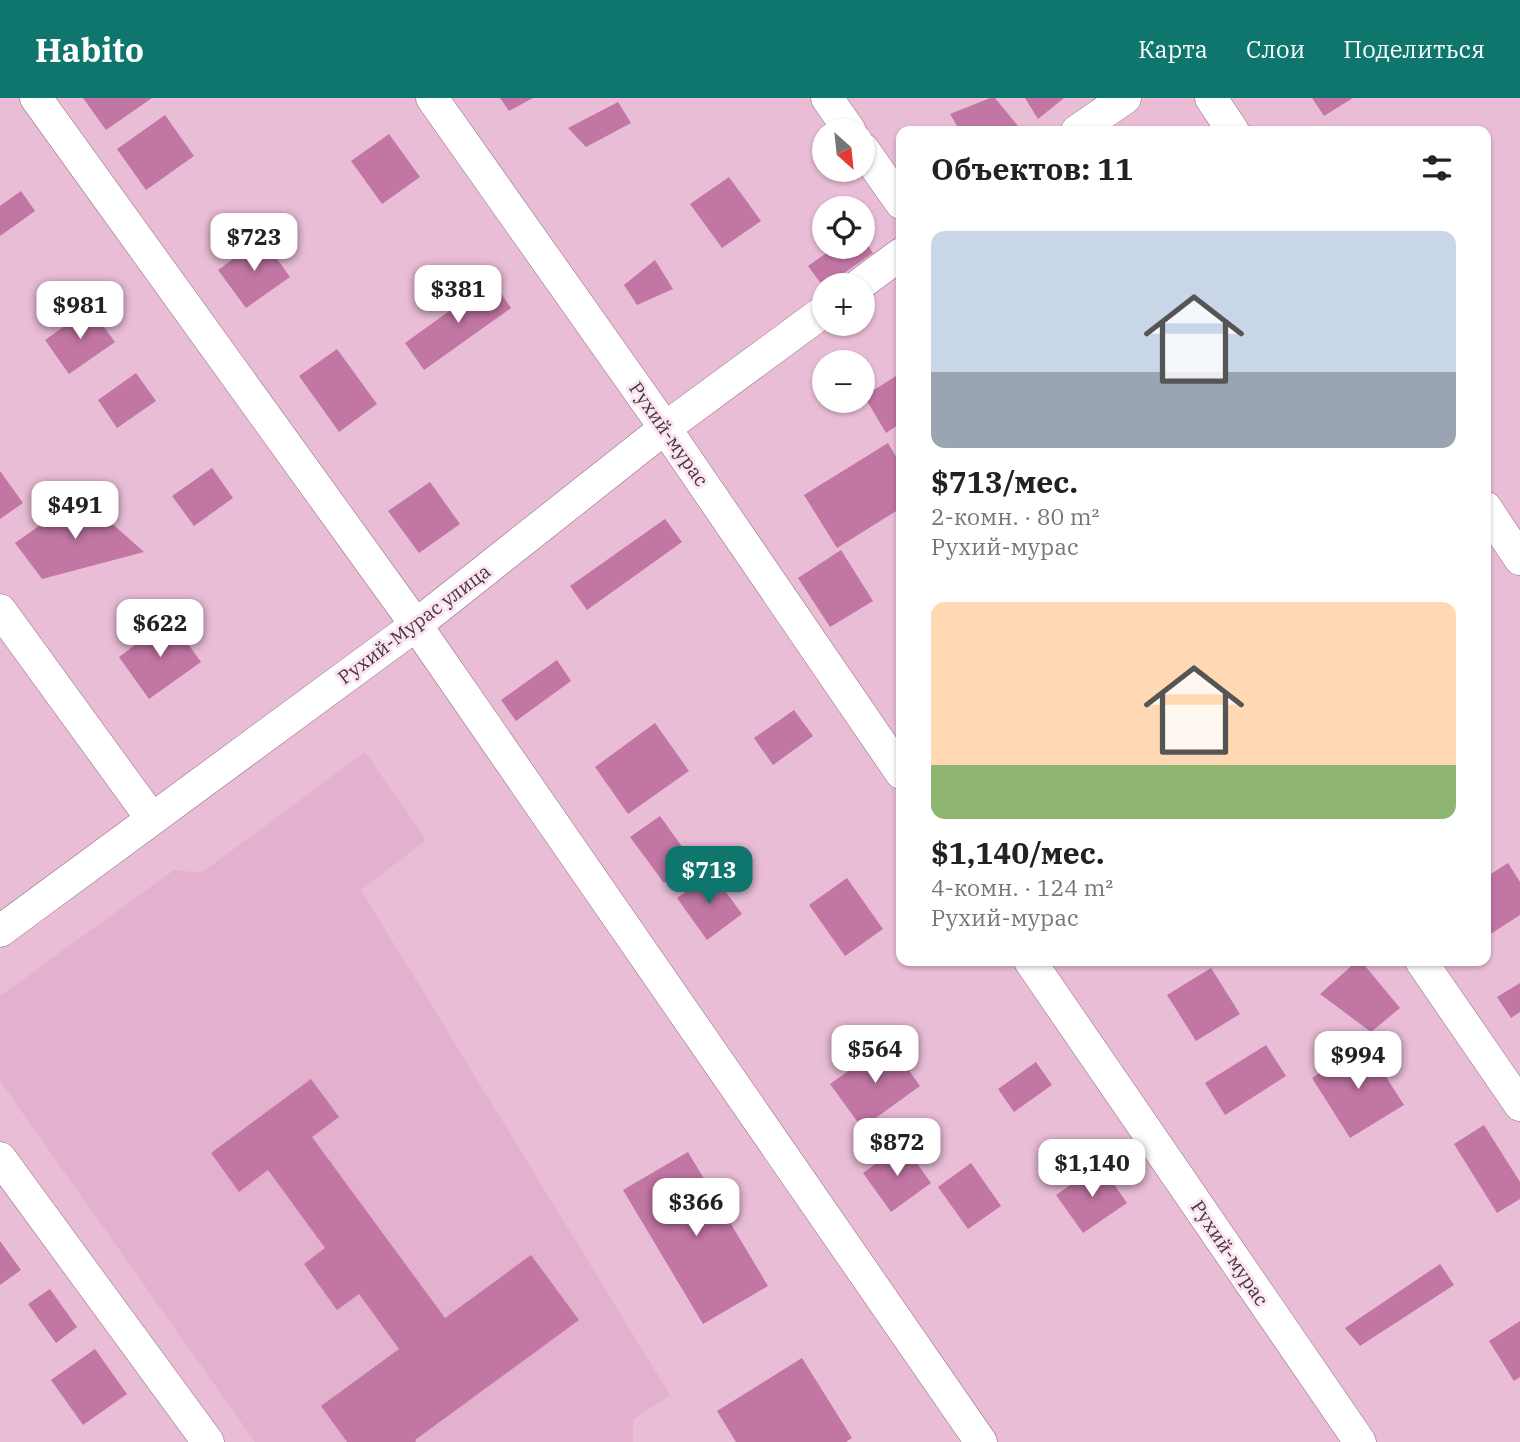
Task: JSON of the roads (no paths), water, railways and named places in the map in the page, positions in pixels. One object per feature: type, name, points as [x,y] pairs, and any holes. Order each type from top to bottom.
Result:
[{"type":"street","points":[[36,98],[416,625],[981,1442]]},
{"type":"street","name":"Рухий-мурас","points":[[432,98],[665,428],[896,766]]},
{"type":"street","points":[[827,98],[842,119]]},
{"type":"street","points":[[1084,126],[1125,98]]},
{"type":"street","points":[[1210,98],[1230,126]]},
{"type":"street","points":[[875,166],[896,195]]},
{"type":"street","points":[[875,273],[896,258]]},
{"type":"street","name":"Рухий-Мурас улица","points":[[0,931],[416,625],[665,428],[812,320]]},
{"type":"street","points":[[1491,516],[1520,559]]},
{"type":"street","points":[[0,610],[152,819]]},
{"type":"street","name":"Рухий-мурас","points":[[1033,966],[1360,1442]]},
{"type":"street","points":[[1424,966],[1520,1105]]},
{"type":"street","points":[[0,1158],[208,1442]]}]
